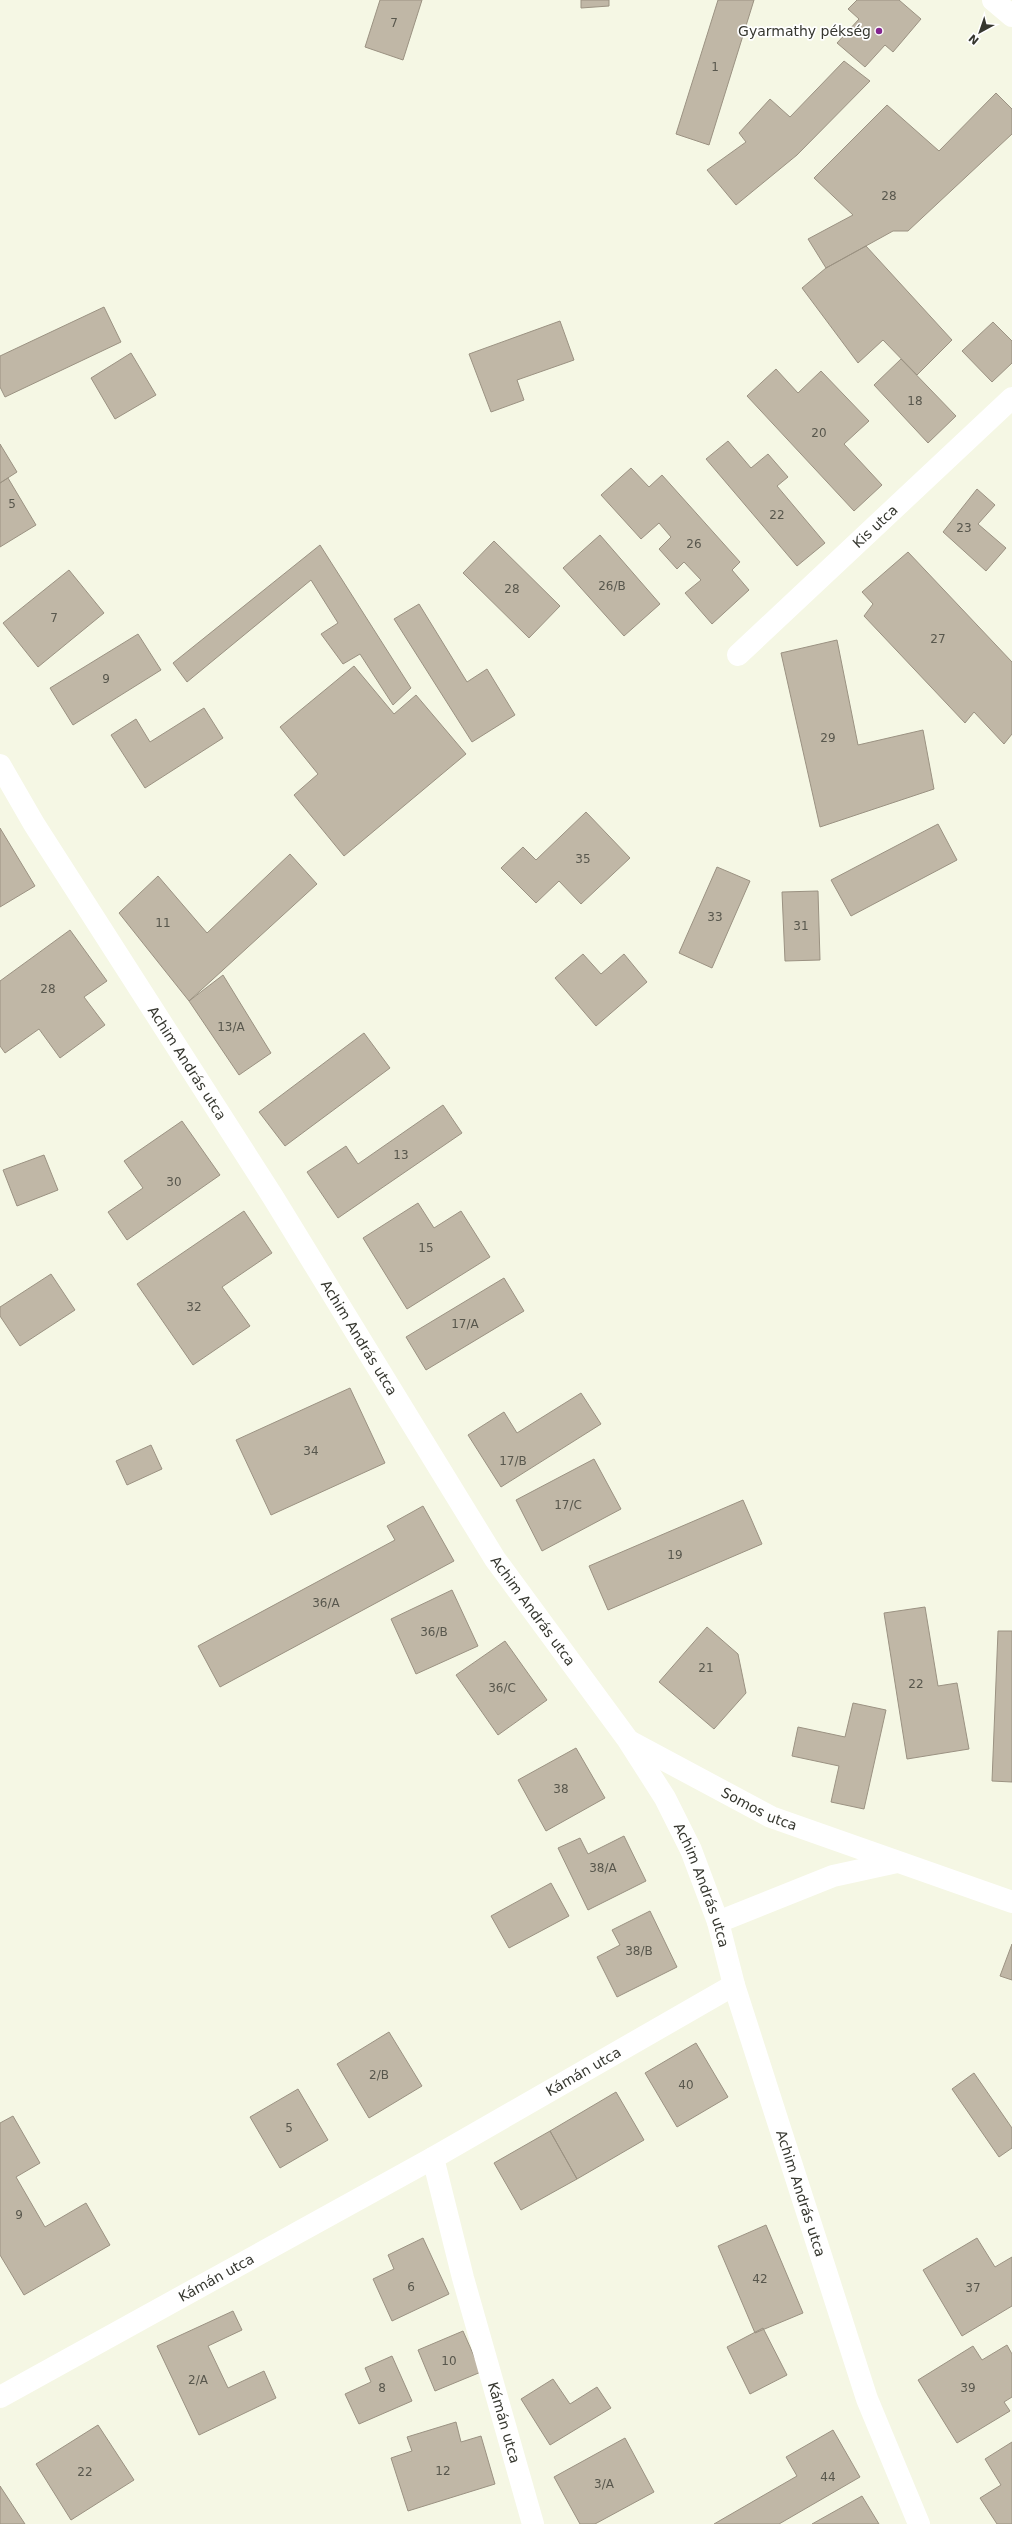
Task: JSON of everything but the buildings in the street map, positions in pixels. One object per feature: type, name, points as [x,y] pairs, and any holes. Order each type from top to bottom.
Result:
[{"type":"street","points":[[993,0],[1012,16]]},
{"type":"street","name":"Kis utca","points":[[738,655],[1012,398]]},
{"type":"street","name":"Achim András utca","points":[[0,765],[34,824],[273,1197],[495,1559],[628,1740],[665,1798],[691,1850],[718,1922],[734,1985],[867,2399],[919,2524]]},
{"type":"street","name":"Somos utca","points":[[628,1740],[771,1817],[1012,1902]]},
{"type":"street","points":[[718,1922],[833,1876],[897,1862]]},
{"type":"street","name":"Kámán utca","points":[[0,2397],[433,2158],[734,1985]]},
{"type":"street","name":"Kámán utca","points":[[433,2158],[463,2278],[533,2524]]},
{"type":"place","name":"Gyarmathy pékség","points":[[879,31]]}]
